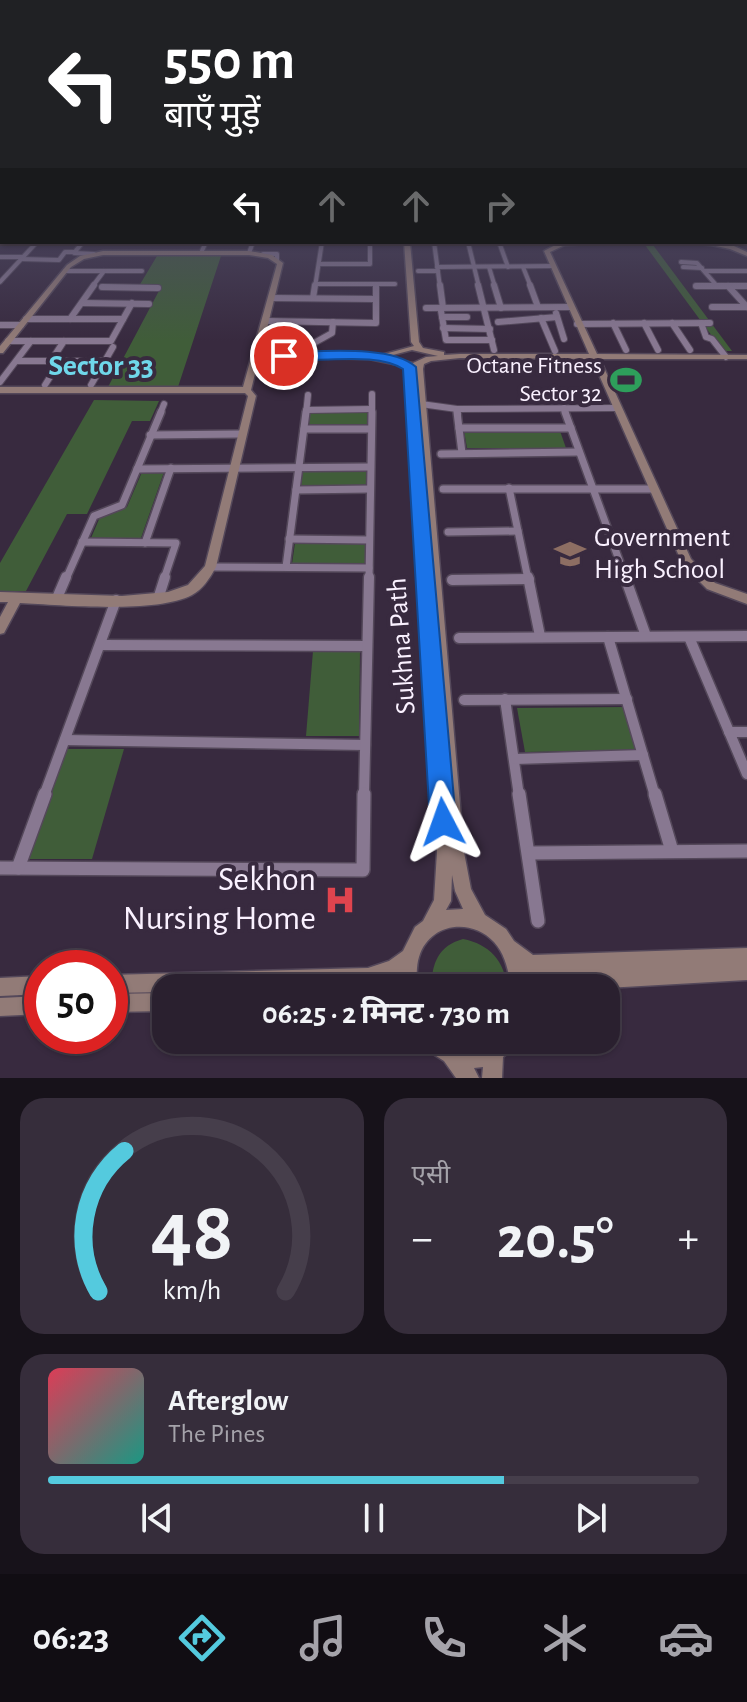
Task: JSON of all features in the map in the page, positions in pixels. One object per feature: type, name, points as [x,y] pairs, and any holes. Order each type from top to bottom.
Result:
[{"type":"street","points":[[2,279],[35,244]]},
{"type":"street","points":[[75,252],[81,244]]},
{"type":"street","points":[[150,253],[155,244]]},
{"type":"street","points":[[201,253],[205,244]]},
{"type":"street","points":[[249,253],[252,244]]},
{"type":"street","points":[[313,298],[322,244]]},
{"type":"street","points":[[319,264],[370,264],[370,244]]},
{"type":"street","points":[[400,359],[409,342],[401,244]]},
{"type":"street","points":[[407,244],[415,342],[426,359]]},
{"type":"street","points":[[434,244],[446,340],[492,340]]},
{"type":"street","points":[[469,244],[494,350]]},
{"type":"street","points":[[500,244],[508,267]]},
{"type":"street","points":[[556,244],[549,248],[547,256],[687,562],[711,586],[747,599]]},
{"type":"street","points":[[717,244],[747,254]]},
{"type":"street","points":[[0,257],[59,260],[65,252],[249,253],[263,254],[277,260],[280,263],[247,390]]},
{"type":"street","points":[[0,351],[65,271],[75,261],[94,254]]},
{"type":"street","points":[[682,264],[696,262],[717,286]]},
{"type":"street","points":[[418,271],[552,266]]},
{"type":"street","points":[[489,267],[501,308]]},
{"type":"street","points":[[523,267],[538,307]]},
{"type":"street","points":[[703,269],[747,271]]},
{"type":"street","points":[[65,271],[142,271]]},
{"type":"street","points":[[70,319],[104,271]]},
{"type":"street","points":[[115,287],[126,271]]},
{"type":"street","points":[[316,284],[395,284]]},
{"type":"street","points":[[265,321],[376,323],[376,284]]},
{"type":"street","points":[[696,286],[747,286]]},
{"type":"street","points":[[728,286],[747,307]]},
{"type":"street","points":[[102,287],[158,288]]},
{"type":"street","points":[[271,298],[375,299]]},
{"type":"street","points":[[82,303],[149,304]]},
{"type":"street","points":[[8,341],[111,341],[132,303]]},
{"type":"street","points":[[442,312],[466,308],[570,307]]},
{"type":"street","points":[[712,307],[747,307]]},
{"type":"street","points":[[426,308],[467,317]]},
{"type":"street","points":[[466,308],[468,329]]},
{"type":"street","points":[[443,328],[468,329],[556,314],[564,339]]},
{"type":"street","points":[[541,318],[555,351]]},
{"type":"street","points":[[0,325],[70,319],[123,319]]},
{"type":"street","points":[[314,343],[332,333],[333,322]]},
{"type":"street","points":[[613,323],[626,350]]},
{"type":"street","points":[[644,323],[658,350]]},
{"type":"street","points":[[672,323],[690,350]]},
{"type":"street","points":[[577,324],[705,324],[701,329],[706,337],[712,339],[726,357]]},
{"type":"street","points":[[549,335],[573,340]]},
{"type":"street","points":[[0,382],[31,341]]},
{"type":"street","points":[[51,361],[64,341]]},
{"type":"street","points":[[91,385],[113,347]]},
{"type":"street","points":[[406,348],[419,348]]},
{"type":"street","points":[[256,355],[400,359],[460,356],[747,357]]},
{"type":"street","name":"Sukhna Path","points":[[400,359],[411,371],[445,852],[442,901],[410,957]]},
{"type":"street","name":"Sukhna Path","points":[[426,359],[419,369],[421,404],[456,852],[463,891],[478,919]]},
{"type":"street","points":[[17,361],[105,361]]},
{"type":"street","points":[[45,385],[60,361]]},
{"type":"street","points":[[0,390],[247,390]]},
{"type":"street","points":[[0,597],[158,599],[195,587],[210,567],[240,434],[252,396],[247,390]]},
{"type":"street","points":[[0,868],[363,870],[372,394]]},
{"type":"street","points":[[286,567],[308,395]]},
{"type":"street","points":[[57,598],[94,516],[122,505],[164,404]]},
{"type":"street","points":[[421,404],[457,409],[616,408]]},
{"type":"street","points":[[564,408],[646,636]]},
{"type":"street","points":[[306,410],[371,409]]},
{"type":"street","points":[[457,409],[462,453]]},
{"type":"street","points":[[459,428],[571,428]]},
{"type":"street","points":[[304,429],[371,429]]},
{"type":"street","points":[[150,435],[240,434]]},
{"type":"street","points":[[441,454],[579,452]]},
{"type":"street","points":[[137,469],[370,467]]},
{"type":"street","points":[[145,543],[171,468]]},
{"type":"street","points":[[509,488],[540,636]]},
{"type":"street","points":[[296,490],[370,489]]},
{"type":"street","points":[[443,489],[653,489]]},
{"type":"street","points":[[448,532],[518,531]]},
{"type":"street","points":[[289,539],[369,540]]},
{"type":"street","points":[[82,542],[176,543],[158,599]]},
{"type":"street","points":[[210,567],[369,568]]},
{"type":"street","points":[[452,580],[529,579]]},
{"type":"street","points":[[0,629],[16,598]]},
{"type":"street","points":[[18,868],[117,599]]},
{"type":"street","points":[[459,638],[747,636]]},
{"type":"street","points":[[608,637],[672,851]]},
{"type":"street","points":[[689,637],[747,774]]},
{"type":"street","points":[[100,645],[367,646]]},
{"type":"street","points":[[505,699],[538,921]]},
{"type":"street","points":[[464,700],[627,699]]},
{"type":"street","points":[[729,732],[747,732]]},
{"type":"street","points":[[65,740],[365,745]]},
{"type":"street","points":[[515,759],[643,755]]},
{"type":"street","points":[[530,853],[747,851]]},
{"type":"street","points":[[431,924],[449,916],[478,919],[500,935],[509,948],[518,974]]},
{"type":"street","points":[[509,948],[530,964],[540,965],[747,957]]},
{"type":"street","points":[[128,984],[368,977],[394,968],[410,957]]},
{"type":"street","points":[[408,974],[410,957]]},
{"type":"street","points":[[620,978],[747,971]]},
{"type":"street","points":[[0,987],[24,986]]},
{"type":"street","points":[[128,1003],[152,1002]]},
{"type":"street","points":[[0,1007],[24,1006]]},
{"type":"street","points":[[448,1054],[469,1078]]},
{"type":"street","points":[[451,1056],[473,1060],[486,1054]]},
{"type":"street","points":[[492,1078],[499,1054]]},
{"type":"green space","points":[[645,245],[653,245],[732,351],[723,351]]},
{"type":"green space","points":[[157,256],[221,256],[178,387],[108,387],[161,287],[139,286]]},
{"type":"green space","points":[[94,400],[159,401],[150,421],[132,421],[87,514],[67,514],[26,591],[0,591],[0,563]]},
{"type":"green space","points":[[310,412],[367,412],[367,426],[309,426]]},
{"type":"green space","points":[[464,431],[560,431],[566,448],[467,448]]},
{"type":"green space","points":[[303,469],[366,469],[366,486],[301,486]]},
{"type":"green space","points":[[142,472],[164,472],[141,538],[91,538],[100,517],[127,507]]},
{"type":"green space","points":[[295,543],[366,543],[365,564],[292,564]]},
{"type":"green space","points":[[313,651],[360,651],[359,736],[306,736]]},
{"type":"green space","points":[[624,707],[637,750],[525,752],[517,708]]},
{"type":"green space","points":[[67,749],[124,749],[92,859],[28,859]]},
{"type":"green space","points":[[463,939],[481,945],[494,955],[504,974],[433,974],[442,951]]},
{"type":"place","name":"Octane Fitness Sector 32","points":[[626,380]]},
{"type":"place","name":"Government High School","points":[[570,554]]},
{"type":"place","name":"Sekhon Nursing Home","points":[[340,900]]},
{"type":"district","name":"Sector 33","points":[[101,366]]},
{"type":"route","points":[[284,356],[369,357],[398,360],[410,367],[443,822]]}]
